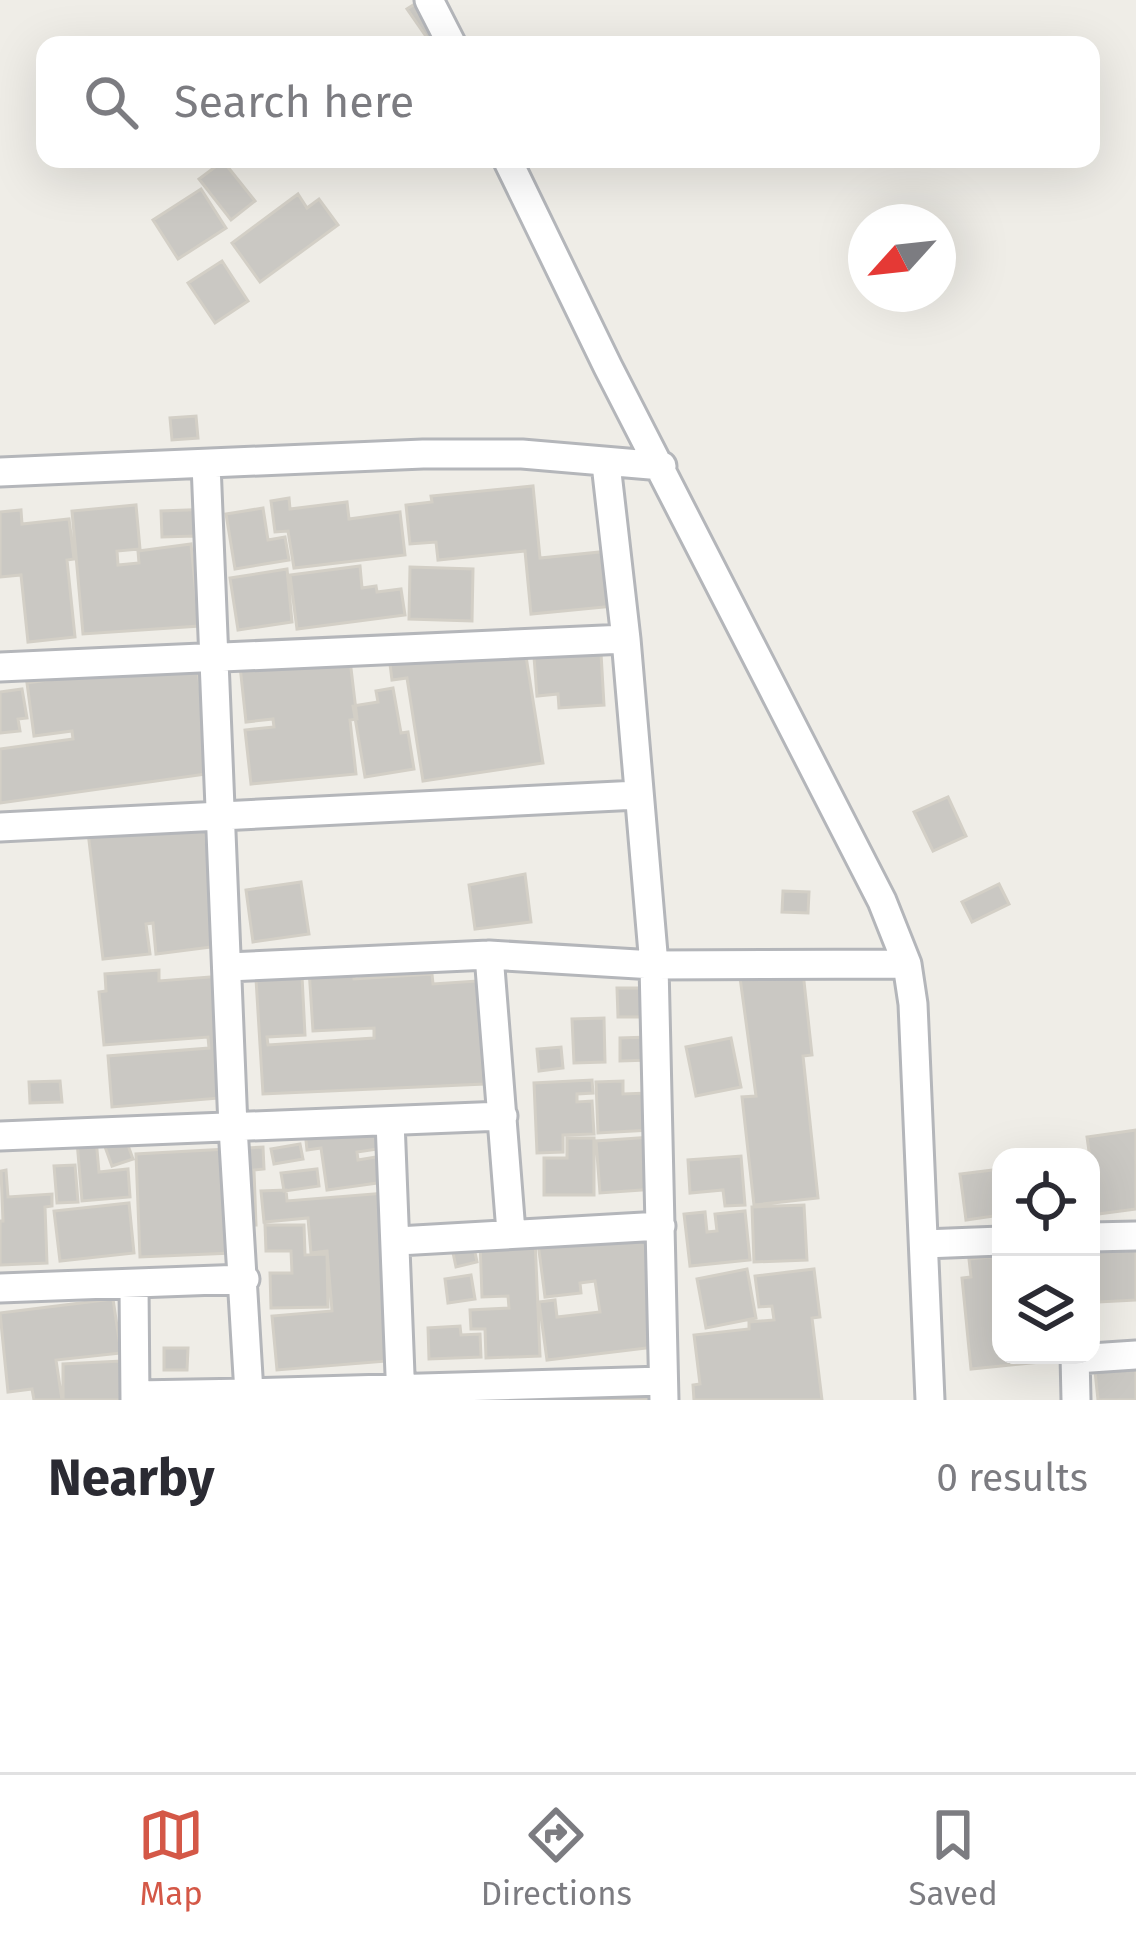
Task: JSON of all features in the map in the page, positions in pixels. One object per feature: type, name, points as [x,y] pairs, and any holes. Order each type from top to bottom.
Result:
[{"type":"street","points":[[429,0],[447,36]]},
{"type":"street","points":[[511,168],[882,901],[907,964],[919,1082],[929,1400]]},
{"type":"street","points":[[0,472],[423,454],[522,454],[662,466]]},
{"type":"street","points":[[206,464],[233,1127],[249,1394]]},
{"type":"street","points":[[134,1286],[134,1397],[664,1390],[654,965],[606,464]]},
{"type":"street","points":[[0,667],[626,639]]},
{"type":"street","points":[[0,827],[638,795]]},
{"type":"street","points":[[228,968],[489,956],[654,965],[907,964]]},
{"type":"street","points":[[489,956],[511,1232]]},
{"type":"street","points":[[0,1136],[503,1116]]},
{"type":"street","points":[[390,1121],[401,1396]]},
{"type":"street","points":[[398,1241],[661,1226]]},
{"type":"street","points":[[1100,1237],[1136,1236]]},
{"type":"street","points":[[924,1244],[992,1241]]},
{"type":"street","points":[[0,1288],[245,1279]]},
{"type":"street","points":[[1100,1356],[1136,1355]]},
{"type":"street","points":[[1076,1364],[1076,1400]]},
{"type":"building","points":[[421,0],[439,0],[460,31],[452,36],[426,36],[407,9]]},
{"type":"building","points":[[214,168],[229,168],[255,201],[231,220],[199,179]]},
{"type":"building","points":[[201,189],[226,228],[178,259],[153,220]]},
{"type":"building","points":[[298,194],[307,208],[319,199],[338,225],[260,282],[232,243]]},
{"type":"building","points":[[222,261],[248,301],[215,323],[188,283]]},
{"type":"building","points":[[196,416],[198,438],[172,440],[170,418]]},
{"type":"building","points":[[533,486],[540,558],[610,551],[615,606],[531,614],[525,551],[438,560],[436,542],[410,544],[406,505],[432,502],[431,496]]},
{"type":"building","points":[[289,498],[290,509],[347,502],[349,519],[400,512],[405,555],[294,568],[288,531],[275,532],[271,501]]},
{"type":"building","points":[[136,505],[140,549],[117,551],[118,565],[139,563],[138,551],[191,544],[199,626],[83,634],[72,511]]},
{"type":"building","points":[[263,508],[268,540],[285,537],[289,560],[235,569],[226,514]]},
{"type":"building","points":[[213,509],[214,548],[195,549],[195,536],[162,537],[161,511]]},
{"type":"building","points":[[21,510],[22,524],[69,519],[74,559],[67,560],[75,637],[28,642],[21,575],[0,577],[0,512]]},
{"type":"building","points":[[360,566],[362,588],[376,586],[377,592],[401,589],[405,615],[297,629],[290,575]]},
{"type":"building","points":[[410,567],[473,569],[472,621],[409,619]]},
{"type":"building","points":[[287,569],[292,622],[238,630],[230,578]]},
{"type":"building","points":[[524,644],[543,763],[423,781],[407,678],[392,680],[390,664]]},
{"type":"building","points":[[601,653],[604,705],[559,708],[558,694],[537,696],[534,657]]},
{"type":"building","points":[[196,659],[213,773],[0,803],[0,749],[73,739],[72,731],[34,736],[27,683]]},
{"type":"building","points":[[350,660],[357,719],[350,720],[356,774],[251,784],[245,730],[274,727],[273,719],[246,722],[240,666]]},
{"type":"building","points":[[393,688],[414,769],[365,777],[353,706],[378,702],[376,691]]},
{"type":"building","points":[[22,689],[27,718],[18,719],[20,731],[0,733],[0,692]]},
{"type":"building","points":[[948,797],[966,836],[933,851],[914,812]]},
{"type":"building","points":[[203,816],[219,946],[156,954],[153,923],[146,924],[150,954],[103,959],[88,832]]},
{"type":"building","points":[[525,874],[531,922],[475,929],[469,885]]},
{"type":"building","points":[[301,882],[309,934],[253,942],[246,890]]},
{"type":"building","points":[[999,884],[1009,904],[972,922],[962,902]]},
{"type":"building","points":[[783,891],[809,892],[808,913],[782,912]]},
{"type":"building","points":[[802,963],[812,1055],[803,1056],[818,1198],[754,1205],[742,1097],[756,1096],[739,970]]},
{"type":"building","points":[[353,966],[354,979],[432,974],[433,984],[492,980],[494,1057],[482,1058],[484,1084],[263,1094],[256,979],[302,976],[305,1035],[267,1037],[268,1045],[374,1038],[374,1028],[313,1031],[309,969]]},
{"type":"building","points":[[159,970],[159,981],[222,976],[232,1097],[112,1107],[108,1056],[209,1048],[208,1037],[104,1045],[99,992],[106,991],[105,974]]},
{"type":"building","points":[[617,988],[650,988],[650,1017],[618,1017]]},
{"type":"building","points":[[604,1018],[605,1062],[574,1063],[572,1019]]},
{"type":"building","points":[[649,1037],[650,1060],[620,1061],[620,1038]]},
{"type":"building","points":[[731,1038],[741,1087],[696,1096],[686,1047]]},
{"type":"building","points":[[561,1047],[563,1068],[539,1071],[537,1049]]},
{"type":"building","points":[[592,1080],[593,1093],[577,1094],[577,1102],[592,1101],[594,1134],[563,1135],[563,1152],[537,1153],[534,1083]]},
{"type":"building","points":[[60,1081],[62,1102],[30,1103],[29,1082]]},
{"type":"building","points":[[623,1081],[623,1094],[648,1093],[650,1130],[598,1133],[596,1082]]},
{"type":"building","points":[[380,1120],[384,1148],[357,1152],[358,1160],[382,1156],[385,1182],[327,1190],[321,1148],[307,1150],[305,1131]]},
{"type":"building","points":[[1136,1130],[1136,1209],[1100,1214],[1100,1148],[1089,1148],[1087,1137]]},
{"type":"building","points":[[125,1137],[133,1159],[112,1166],[104,1144]]},
{"type":"building","points":[[651,1137],[655,1189],[600,1193],[596,1141]]},
{"type":"building","points":[[567,1138],[594,1138],[594,1195],[544,1195],[544,1158],[567,1158]]},
{"type":"building","points":[[96,1139],[99,1172],[128,1169],[130,1197],[82,1201],[77,1141]]},
{"type":"building","points":[[300,1144],[303,1159],[274,1164],[271,1149]]},
{"type":"building","points":[[263,1147],[264,1169],[254,1170],[256,1225],[231,1226],[232,1253],[140,1257],[136,1154]]},
{"type":"building","points":[[741,1156],[745,1205],[725,1206],[723,1190],[690,1193],[688,1160]]},
{"type":"building","points":[[75,1165],[78,1202],[57,1203],[54,1166]]},
{"type":"building","points":[[317,1169],[319,1186],[284,1191],[281,1173]]},
{"type":"building","points":[[6,1170],[8,1197],[52,1194],[52,1206],[45,1207],[47,1263],[0,1265],[1,1171]]},
{"type":"building","points":[[992,1170],[992,1216],[966,1220],[960,1174]]},
{"type":"building","points":[[286,1190],[287,1201],[385,1193],[400,1360],[277,1370],[272,1316],[332,1311],[327,1251],[311,1253],[308,1218],[264,1222],[261,1191]]},
{"type":"building","points":[[129,1203],[134,1253],[60,1261],[54,1211]]},
{"type":"building","points":[[804,1205],[807,1260],[754,1262],[752,1207]]},
{"type":"building","points":[[745,1211],[750,1260],[690,1266],[684,1214],[705,1212],[707,1232],[717,1231],[715,1214]]},
{"type":"building","points":[[265,1225],[304,1225],[305,1255],[327,1254],[328,1307],[271,1308],[270,1273],[292,1273],[291,1251],[266,1251]]},
{"type":"building","points":[[649,1236],[663,1346],[547,1360],[539,1302],[555,1300],[557,1317],[600,1312],[595,1281],[580,1283],[581,1293],[545,1297],[538,1243]]},
{"type":"building","points":[[472,1238],[477,1262],[456,1267],[451,1243]]},
{"type":"building","points":[[535,1239],[540,1356],[486,1358],[485,1329],[471,1329],[470,1310],[509,1308],[508,1296],[482,1297],[480,1241]]},
{"type":"building","points":[[1136,1248],[1136,1300],[1100,1302],[1100,1251]]},
{"type":"building","points":[[992,1257],[992,1364],[1021,1364],[971,1369],[962,1278],[971,1277],[969,1259]]},
{"type":"building","points":[[747,1269],[756,1318],[706,1328],[697,1279]]},
{"type":"building","points":[[814,1269],[820,1317],[812,1318],[822,1400],[694,1400],[693,1385],[700,1384],[694,1335],[749,1329],[749,1322],[774,1320],[772,1306],[759,1307],[755,1276]]},
{"type":"building","points":[[471,1275],[475,1299],[448,1303],[445,1279]]},
{"type":"building","points":[[113,1299],[121,1353],[56,1360],[62,1400],[34,1400],[32,1389],[8,1392],[0,1313]]},
{"type":"building","points":[[460,1326],[461,1335],[480,1334],[481,1357],[429,1359],[428,1328]]},
{"type":"building","points":[[164,1348],[188,1348],[187,1370],[164,1370]]},
{"type":"building","points":[[1136,1359],[1136,1400],[1098,1400],[1095,1371]]},
{"type":"building","points":[[121,1361],[124,1400],[63,1400],[63,1364]]},
{"type":"building","points":[[544,1386],[670,1386],[672,1400],[545,1400]]}]
